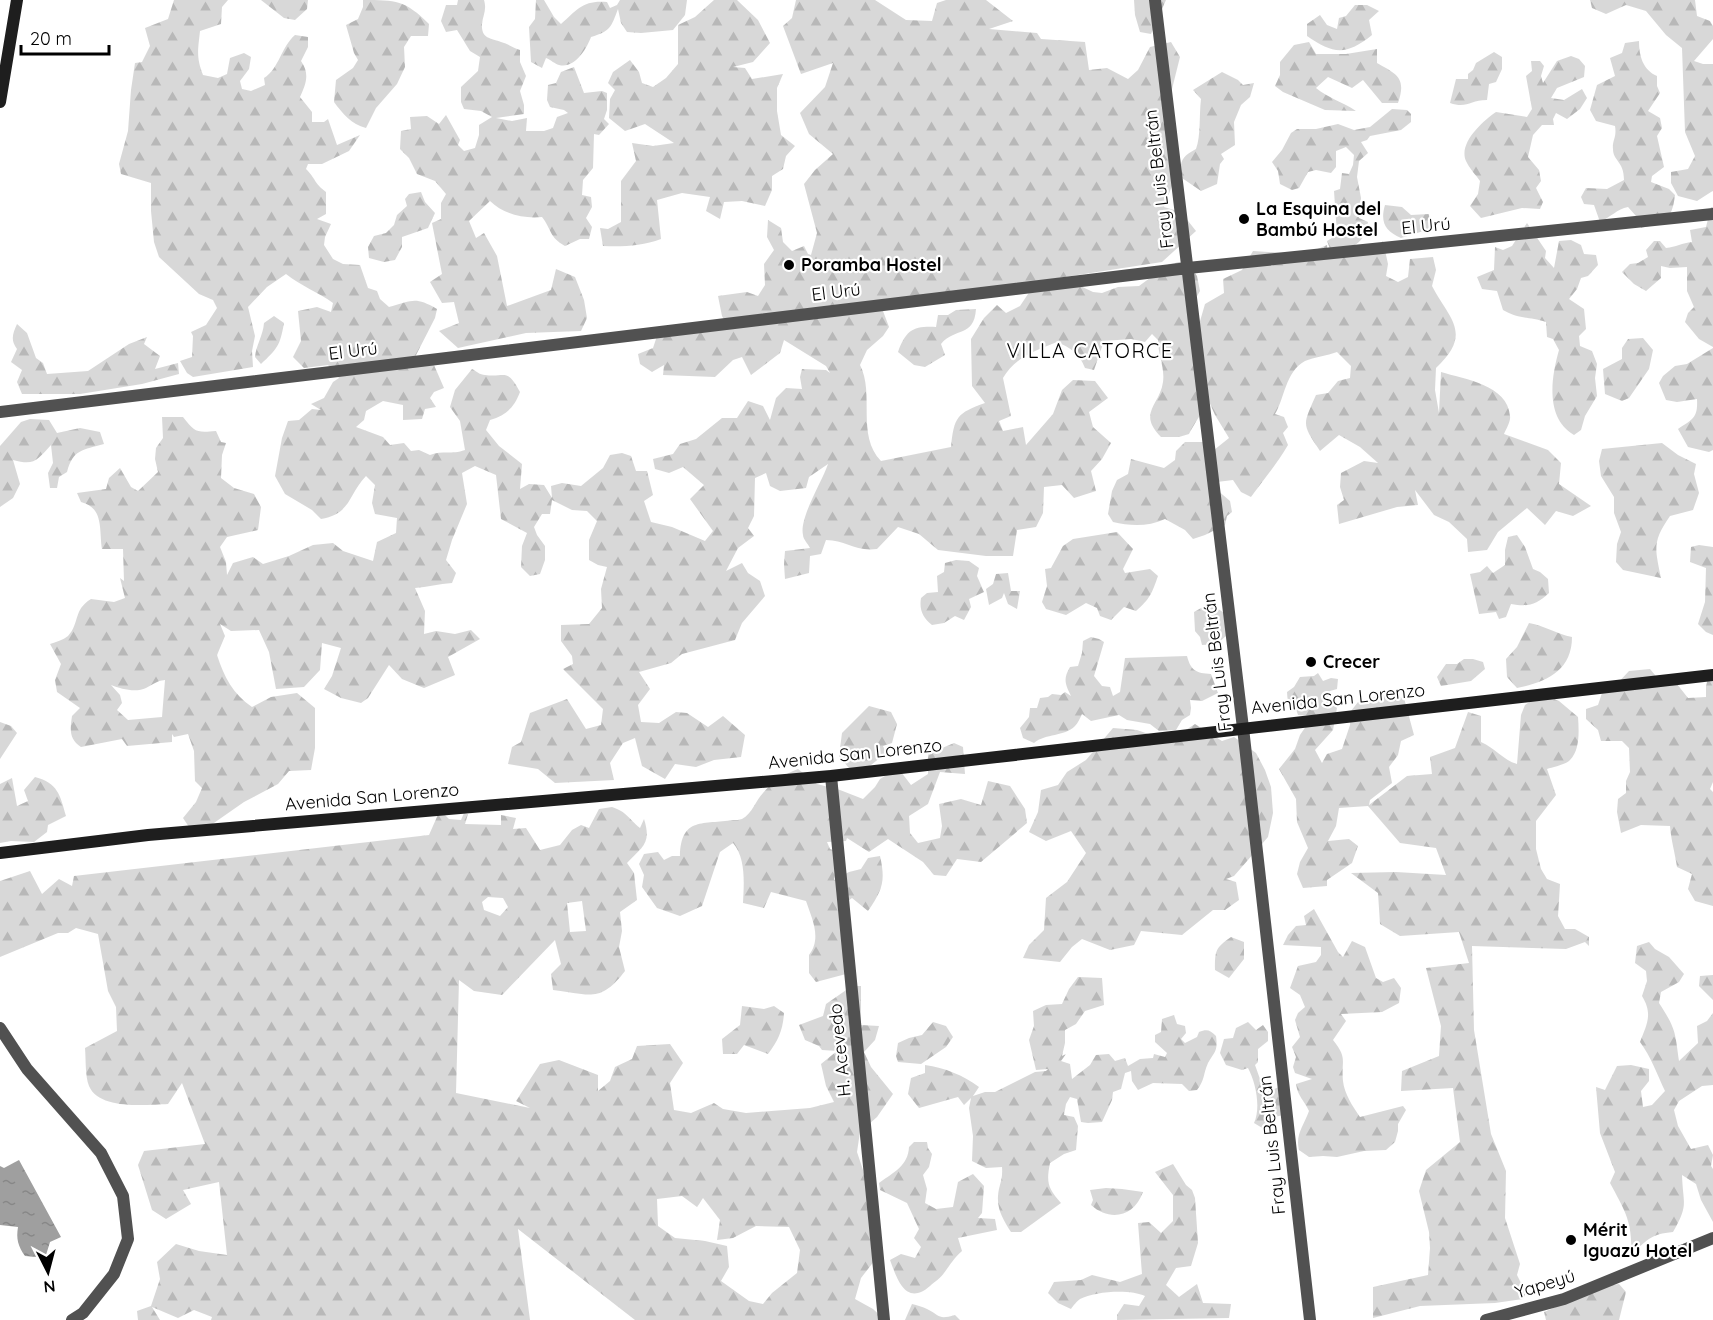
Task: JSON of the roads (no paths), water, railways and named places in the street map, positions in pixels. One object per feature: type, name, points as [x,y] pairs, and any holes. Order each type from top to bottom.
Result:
[{"type":"street","points":[[0,102],[17,0]]},
{"type":"street","name":"Fray Luis Beltrán","points":[[1155,0],[1243,728],[1310,1320]]},
{"type":"street","name":"El Urú","points":[[0,411],[1188,268],[1713,214]]},
{"type":"street","name":"Avenida San Lorenzo","points":[[0,854],[148,835],[831,776],[1713,675]]},
{"type":"street","name":"H. Acevedo","points":[[831,776],[884,1320]]},
{"type":"street","points":[[0,1028],[27,1069],[100,1153],[123,1196],[128,1239],[114,1274],[83,1313],[72,1320]]},
{"type":"street","name":"Yapeyú","points":[[1486,1320],[1564,1299],[1713,1238]]},
{"type":"water","points":[[19,1160],[61,1237],[50,1242],[46,1255],[25,1256],[18,1242],[18,1227],[0,1225],[0,1166],[4,1168]]},
{"type":"place","name":"La Esquina del Bambú Hostel","points":[[1244,219]]},
{"type":"place","name":"Poramba Hostel","points":[[789,265]]},
{"type":"place","name":"Crecer","points":[[1311,662]]},
{"type":"place","name":"Mérit Iguazú Hotel","points":[[1571,1240]]},
{"type":"district","name":"VILLA CATORCE","points":[[1090,351]]}]
